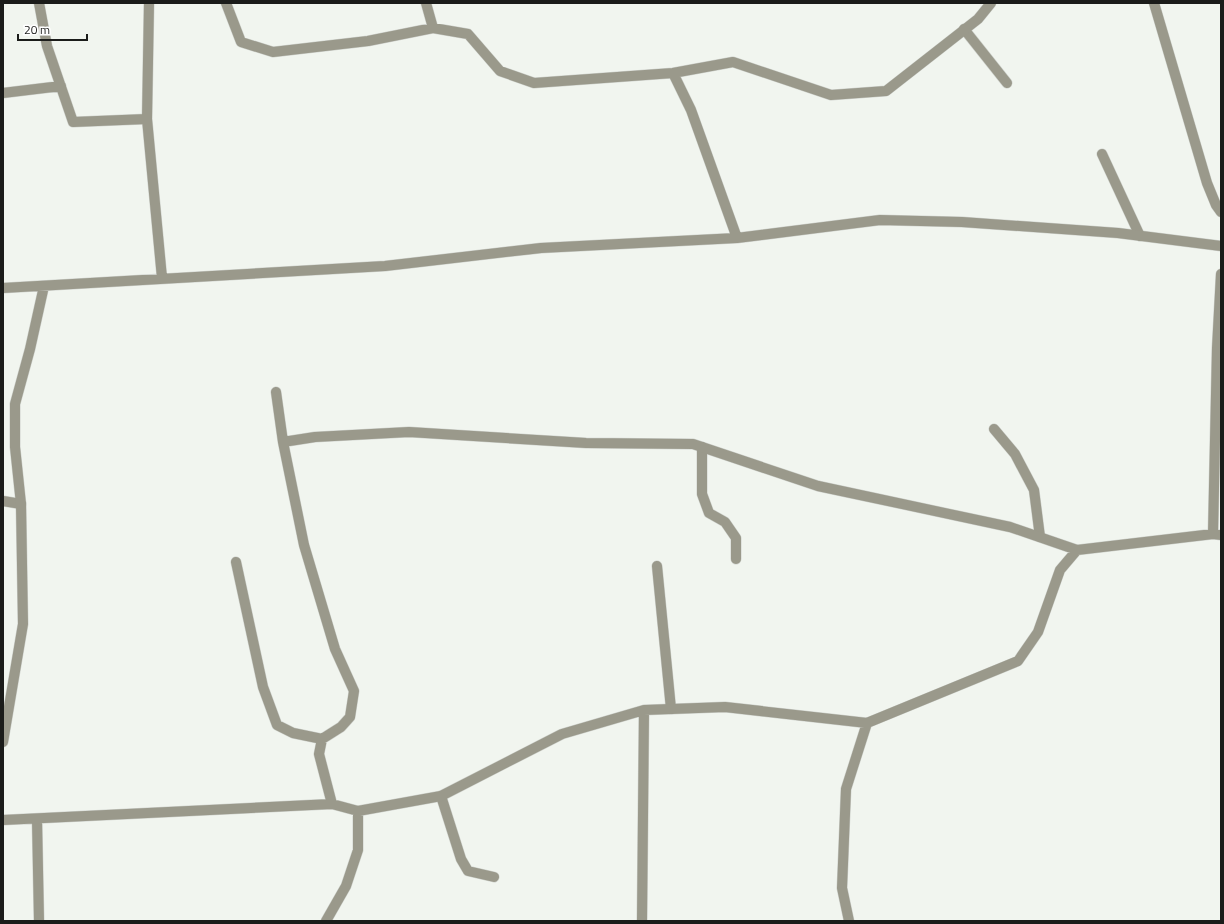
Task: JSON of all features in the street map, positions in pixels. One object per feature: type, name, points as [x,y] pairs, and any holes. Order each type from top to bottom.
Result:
[{"type":"street","points":[[40,3],[47,46],[73,122],[147,119]]},
{"type":"street","points":[[149,3],[147,119],[162,278]]},
{"type":"street","points":[[226,3],[242,42],[273,52],[368,41],[433,28],[468,34],[500,72],[534,83],[673,73],[733,62],[831,95],[886,91],[978,19],[992,3]]},
{"type":"street","points":[[426,3],[433,28]]},
{"type":"street","points":[[1154,3],[1207,184],[1221,212]]},
{"type":"street","points":[[964,30],[1007,83]]},
{"type":"street","points":[[673,73],[691,110],[737,238]]},
{"type":"street","points":[[3,93],[61,86]]},
{"type":"street","points":[[1102,154],[1140,236]]},
{"type":"street","points":[[3,288],[385,266],[541,248],[737,238],[880,220],[962,222],[1140,236],[1221,246]]},
{"type":"street","points":[[283,442],[315,437],[409,432],[586,443],[693,444],[818,486],[1010,527],[1077,550],[1217,534],[1217,348],[1221,274]]},
{"type":"street","points":[[3,742],[23,624],[21,504],[15,447],[15,404],[30,349],[44,286]]},
{"type":"street","points":[[236,562],[263,687],[277,725],[293,734],[322,738],[341,727],[350,717],[354,691],[335,649],[304,545],[283,442],[276,392]]},
{"type":"street","points":[[994,429],[1015,454],[1034,490],[1040,537]]},
{"type":"street","points":[[702,447],[702,494],[709,513],[725,522],[736,538],[736,558]]},
{"type":"street","points":[[3,502],[21,504]]},
{"type":"street","points":[[3,820],[332,804],[358,811],[441,796],[562,734],[644,710],[725,707],[867,723],[1018,661],[1038,632],[1060,570],[1077,550]]},
{"type":"street","points":[[657,566],[671,709]]},
{"type":"street","points":[[642,921],[644,710]]},
{"type":"street","points":[[850,921],[842,888],[846,789],[867,723]]},
{"type":"street","points":[[322,738],[319,754],[332,804]]},
{"type":"street","points":[[441,796],[461,859],[468,871],[494,877]]},
{"type":"street","points":[[326,921],[346,886],[358,850],[358,811]]},
{"type":"street","points":[[37,819],[39,921]]}]
